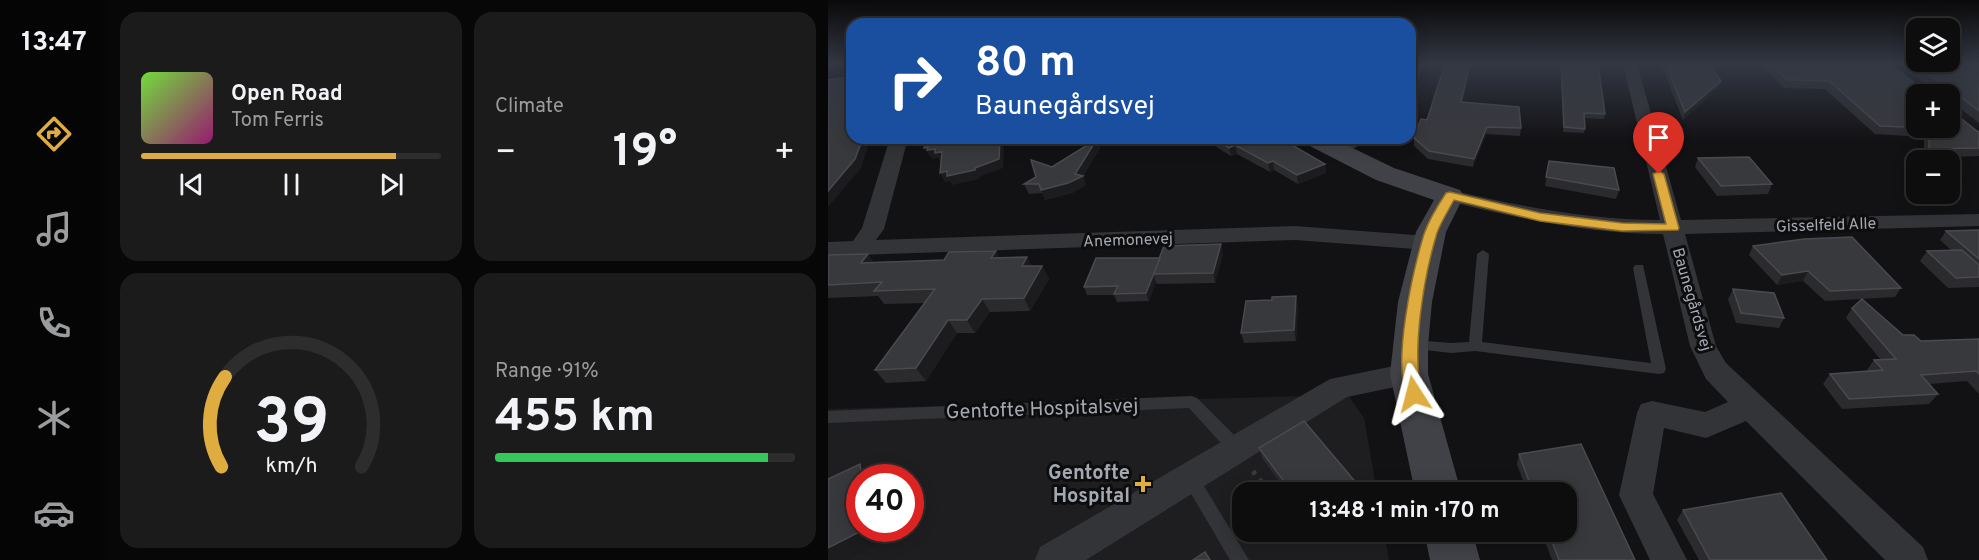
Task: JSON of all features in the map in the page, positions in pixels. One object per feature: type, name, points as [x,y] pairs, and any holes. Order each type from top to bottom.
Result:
[{"type":"street","points":[[1637,90],[1673,228]]},
{"type":"street","points":[[860,248],[873,229],[897,144]]},
{"type":"street","name":"Baunegårdsvej","points":[[1324,144],[1385,174],[1450,196],[1540,217],[1622,227],[1673,228],[1703,346],[1716,371],[1910,560]]},
{"type":"street","points":[[1436,482],[1410,360],[1415,302],[1428,243],[1431,232],[1450,196]]},
{"type":"street","name":"Gisselfeld Alle","points":[[1673,228],[1979,220]]},
{"type":"street","name":"Anemonevej","points":[[828,249],[1295,233],[1428,243]]},
{"type":"street","points":[[1053,560],[1340,387],[1410,360]]},
{"type":"street","points":[[1669,560],[1636,495],[1652,413],[1706,425],[1750,406]]},
{"type":"street","points":[[1451,542],[1455,560]]},
{"type":"lane","points":[[1475,346],[1483,254]]},
{"type":"lane","points":[[1410,360],[1451,348],[1475,346],[1659,369],[1639,268]]},
{"type":"lane","name":"Gentofte Hospitalsvej","points":[[828,417],[1192,402],[1236,448]]},
{"type":"lane","points":[[1189,477],[1240,560]]},
{"type":"shaded area","name":"Gentofte Hospital","points":[[1348,395],[1364,418],[1375,482],[1232,482],[1232,542],[1386,542],[1389,560],[828,560],[828,409]]},
{"type":"building","points":[[828,90],[846,90],[846,144],[861,144],[855,159],[828,191]]},
{"type":"building","points":[[1437,90],[1464,90],[1461,102],[1519,107],[1521,128],[1487,127],[1474,159],[1429,151],[1416,140],[1421,119],[1427,120]]},
{"type":"building","points":[[1562,90],[1602,90],[1605,114],[1584,113],[1585,129],[1564,127]]},
{"type":"building","points":[[1676,90],[1710,90],[1685,112]]},
{"type":"building","points":[[1839,90],[1906,90],[1906,127],[1880,126]]},
{"type":"building","points":[[1960,90],[1979,90],[1979,111],[1960,98]]},
{"type":"building","points":[[1960,117],[1979,132],[1979,148],[1929,149],[1929,138],[1960,138]]},
{"type":"building","points":[[925,144],[1000,144],[999,159],[975,168],[975,170],[947,176],[947,171],[940,173],[942,152],[935,153],[935,149],[924,148]]},
{"type":"building","points":[[1089,144],[1094,144],[1075,174],[1083,176],[1068,183],[1041,190],[1039,184],[1024,184],[1036,177],[1031,160],[1052,167]]},
{"type":"building","points":[[1223,144],[1290,144],[1325,164],[1297,175],[1273,161],[1268,163],[1235,145],[1229,148]]},
{"type":"building","points":[[1749,157],[1772,184],[1721,186],[1698,158]]},
{"type":"building","points":[[1549,161],[1614,168],[1619,190],[1546,177]]},
{"type":"building","points":[[1979,230],[1979,259],[1946,231]]},
{"type":"building","points":[[1852,237],[1901,288],[1830,291],[1808,271],[1782,275],[1753,246],[1804,239]]},
{"type":"building","points":[[1221,244],[1213,273],[1153,274],[1164,246]]},
{"type":"building","points":[[1962,250],[1979,265],[1979,277],[1956,278],[1927,251]]},
{"type":"building","points":[[996,251],[991,258],[1027,257],[1022,266],[1042,266],[1024,298],[982,299],[967,320],[948,320],[916,368],[875,370],[935,289],[874,291],[882,282],[828,285],[828,255],[868,254],[861,263],[944,260],[949,252]]},
{"type":"building","points":[[1096,258],[1160,258],[1146,293],[1114,294],[1118,286],[1084,287]]},
{"type":"building","points":[[1733,289],[1774,293],[1784,318],[1741,313]]},
{"type":"building","points":[[1296,296],[1294,330],[1241,333],[1246,301]]},
{"type":"building","points":[[1862,299],[1903,335],[1914,335],[1921,341],[1979,339],[1979,374],[1976,371],[1921,375],[1938,394],[1849,399],[1830,374],[1883,370],[1874,360],[1896,359],[1852,308]]},
{"type":"building","points":[[1304,421],[1355,482],[1284,482],[1259,448]]},
{"type":"building","points":[[1581,444],[1635,560],[1559,560],[1552,542],[1577,542],[1577,482],[1529,482],[1519,454]]},
{"type":"building","points":[[846,471],[846,539],[828,548],[828,479]]},
{"type":"building","points":[[1781,493],[1827,560],[1710,560],[1683,510]]},
{"type":"building","points":[[1205,552],[1210,560],[1193,560]]},
{"type":"place","name":"Gentofte Hospital","points":[[1143,484]]},
{"type":"route","points":[[1414,394],[1409,374],[1415,302],[1431,232],[1450,196],[1540,217],[1622,227],[1673,228],[1659,174]]}]
